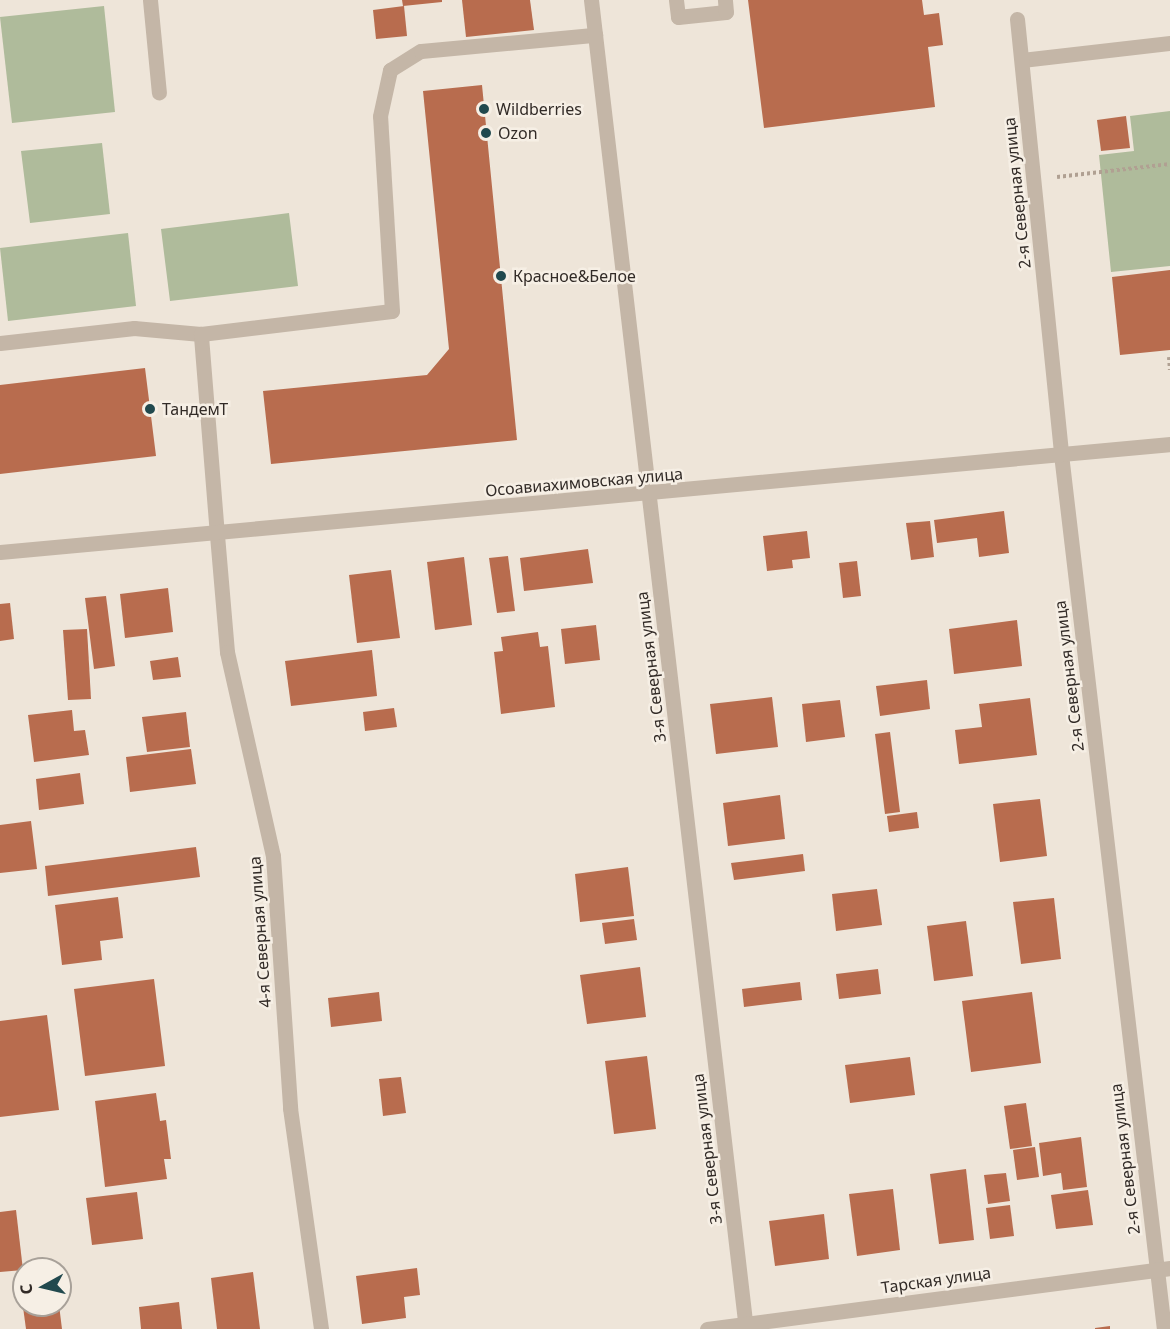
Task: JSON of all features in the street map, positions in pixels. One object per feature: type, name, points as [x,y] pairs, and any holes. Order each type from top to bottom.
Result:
[{"type":"street","points":[[150,0],[159,93]]},
{"type":"street","name":"3-я Северная улица","points":[[591,0],[746,1326]]},
{"type":"street","points":[[676,0],[678,17],[726,12],[724,0]]},
{"type":"street","name":"2-я Северная улица","points":[[1017,19],[1061,454],[1163,1268],[1164,1329]]},
{"type":"street","points":[[0,343],[134,328],[201,334],[392,311],[380,116],[390,70],[421,51],[595,35]]},
{"type":"street","points":[[1022,60],[1170,43]]},
{"type":"street","name":"4-я Северная улица","points":[[201,334],[227,652],[273,856],[290,1108],[321,1329]]},
{"type":"street","name":"Осоавиахимовская улица","points":[[0,552],[217,535],[1170,444]]},
{"type":"street","name":"Тарская улица","points":[[707,1329],[746,1326],[1163,1268]]},
{"type":"path","points":[[1034,180],[1170,164]]},
{"type":"path","points":[[1168,357],[1170,370]]},
{"type":"green space","points":[[104,6],[115,112],[12,123],[0,17]]},
{"type":"green space","points":[[1170,111],[1170,266],[1111,272],[1099,155],[1134,151],[1130,116]]},
{"type":"green space","points":[[102,143],[110,214],[30,223],[21,151]]},
{"type":"green space","points":[[289,213],[298,286],[170,301],[161,229]]},
{"type":"green space","points":[[128,233],[136,306],[8,321],[0,248]]},
{"type":"building","points":[[402,0],[442,0],[442,2],[403,6]]},
{"type":"building","points":[[462,0],[530,0],[534,30],[466,37]]},
{"type":"building","points":[[748,0],[922,0],[924,15],[939,13],[943,45],[928,47],[935,107],[764,128]]},
{"type":"building","points":[[404,6],[407,36],[376,39],[373,10]]},
{"type":"building","points":[[482,85],[517,440],[271,464],[263,391],[427,375],[449,349],[423,91]]},
{"type":"building","points":[[1126,116],[1130,148],[1101,151],[1097,120]]},
{"type":"building","points":[[1170,270],[1170,350],[1120,355],[1112,277]]},
{"type":"building","points":[[145,368],[156,456],[0,474],[0,385]]},
{"type":"building","points":[[1004,511],[1009,553],[979,557],[977,538],[937,543],[934,520]]},
{"type":"building","points":[[930,521],[934,557],[911,560],[906,523]]},
{"type":"building","points":[[807,531],[810,558],[792,560],[793,568],[767,571],[763,536]]},
{"type":"building","points":[[588,549],[593,583],[524,591],[520,558]]},
{"type":"building","points":[[508,556],[515,611],[497,613],[489,558]]},
{"type":"building","points":[[464,557],[472,625],[435,630],[427,562]]},
{"type":"building","points":[[857,561],[861,596],[843,598],[839,563]]},
{"type":"building","points":[[391,570],[400,638],[357,643],[349,575]]},
{"type":"building","points":[[168,588],[173,632],[125,638],[120,594]]},
{"type":"building","points":[[106,596],[115,666],[94,669],[85,598]]},
{"type":"building","points":[[10,603],[14,639],[0,641],[0,604]]},
{"type":"building","points":[[1017,620],[1022,666],[954,674],[949,629]]},
{"type":"building","points":[[596,625],[600,660],[565,664],[561,629]]},
{"type":"building","points":[[87,629],[91,699],[68,700],[63,630]]},
{"type":"building","points":[[538,632],[540,647],[548,646],[555,707],[501,714],[494,652],[503,651],[501,637]]},
{"type":"building","points":[[372,650],[377,696],[291,706],[285,661]]},
{"type":"building","points":[[178,657],[181,677],[153,680],[150,661]]},
{"type":"building","points":[[927,680],[930,709],[880,716],[876,686]]},
{"type":"building","points":[[772,697],[778,747],[716,754],[710,704]]},
{"type":"building","points":[[1030,698],[1037,755],[959,764],[955,730],[982,727],[979,704]]},
{"type":"building","points":[[840,700],[845,737],[806,742],[802,704]]},
{"type":"building","points":[[394,708],[397,727],[365,731],[363,712]]},
{"type":"building","points":[[72,710],[74,731],[85,730],[89,755],[34,762],[28,715]]},
{"type":"building","points":[[186,712],[190,747],[147,752],[142,717]]},
{"type":"building","points":[[890,732],[900,812],[885,814],[875,734]]},
{"type":"building","points":[[191,749],[196,784],[130,792],[126,757]]},
{"type":"building","points":[[80,773],[84,804],[39,810],[36,779]]},
{"type":"building","points":[[780,795],[785,839],[728,846],[723,803]]},
{"type":"building","points":[[1040,799],[1047,856],[1000,862],[993,804]]},
{"type":"building","points":[[917,812],[919,828],[889,832],[887,816]]},
{"type":"building","points":[[31,821],[37,869],[0,873],[0,825]]},
{"type":"building","points":[[196,847],[200,877],[48,896],[45,866]]},
{"type":"building","points":[[803,854],[805,871],[734,880],[731,863]]},
{"type":"building","points":[[628,867],[634,916],[580,922],[575,874]]},
{"type":"building","points":[[877,889],[882,925],[836,931],[832,894]]},
{"type":"building","points":[[118,897],[123,938],[100,941],[102,960],[62,965],[55,905]]},
{"type":"building","points":[[1054,898],[1061,959],[1021,964],[1013,902]]},
{"type":"building","points":[[634,919],[637,940],[605,944],[602,923]]},
{"type":"building","points":[[966,921],[973,976],[934,981],[927,926]]},
{"type":"building","points":[[640,967],[646,1017],[587,1024],[580,975]]},
{"type":"building","points":[[878,969],[881,994],[839,999],[836,974]]},
{"type":"building","points":[[154,979],[165,1066],[85,1076],[74,989]]},
{"type":"building","points":[[800,982],[802,1000],[744,1007],[742,989]]},
{"type":"building","points":[[379,992],[382,1021],[331,1027],[328,998]]},
{"type":"building","points":[[1032,992],[1041,1063],[971,1072],[962,1001]]},
{"type":"building","points":[[47,1015],[59,1110],[0,1117],[0,1021]]},
{"type":"building","points":[[647,1056],[656,1129],[614,1134],[605,1061]]},
{"type":"building","points":[[910,1057],[915,1095],[850,1103],[845,1065]]},
{"type":"building","points":[[401,1077],[406,1113],[383,1116],[379,1079]]},
{"type":"building","points":[[156,1093],[160,1121],[166,1120],[171,1159],[164,1159],[167,1179],[105,1187],[95,1101]]},
{"type":"building","points":[[1026,1103],[1032,1146],[1010,1149],[1004,1106]]},
{"type":"building","points":[[1081,1137],[1087,1187],[1063,1190],[1061,1173],[1043,1176],[1039,1143]]},
{"type":"building","points":[[1035,1147],[1039,1177],[1017,1180],[1013,1150]]},
{"type":"building","points":[[966,1169],[974,1240],[939,1244],[930,1174]]},
{"type":"building","points":[[1006,1173],[1010,1201],[988,1204],[984,1175]]},
{"type":"building","points":[[893,1189],[900,1250],[857,1256],[849,1194]]},
{"type":"building","points":[[1088,1190],[1093,1225],[1056,1229],[1051,1195]]},
{"type":"building","points":[[137,1192],[143,1239],[92,1245],[86,1198]]},
{"type":"building","points":[[1010,1205],[1014,1236],[990,1239],[986,1208]]},
{"type":"building","points":[[16,1210],[21,1257],[12,1257],[12,1271],[0,1272],[0,1212]]},
{"type":"building","points":[[824,1214],[829,1259],[775,1266],[769,1221]]},
{"type":"building","points":[[417,1268],[420,1295],[404,1297],[406,1318],[362,1324],[356,1276]]},
{"type":"building","points":[[253,1272],[260,1329],[217,1329],[211,1278]]},
{"type":"building","points":[[179,1302],[182,1329],[141,1329],[139,1307]]},
{"type":"building","points":[[24,1317],[60,1317],[62,1329],[26,1329]]},
{"type":"building","points":[[1110,1326],[1110,1329],[1095,1329],[1095,1328]]},
{"type":"place","name":"Wildberries","points":[[484,109]]},
{"type":"place","name":"Ozon","points":[[486,133]]},
{"type":"place","name":"Красное&Белое","points":[[501,276]]},
{"type":"place","name":"ТандемТ","points":[[150,409]]}]
